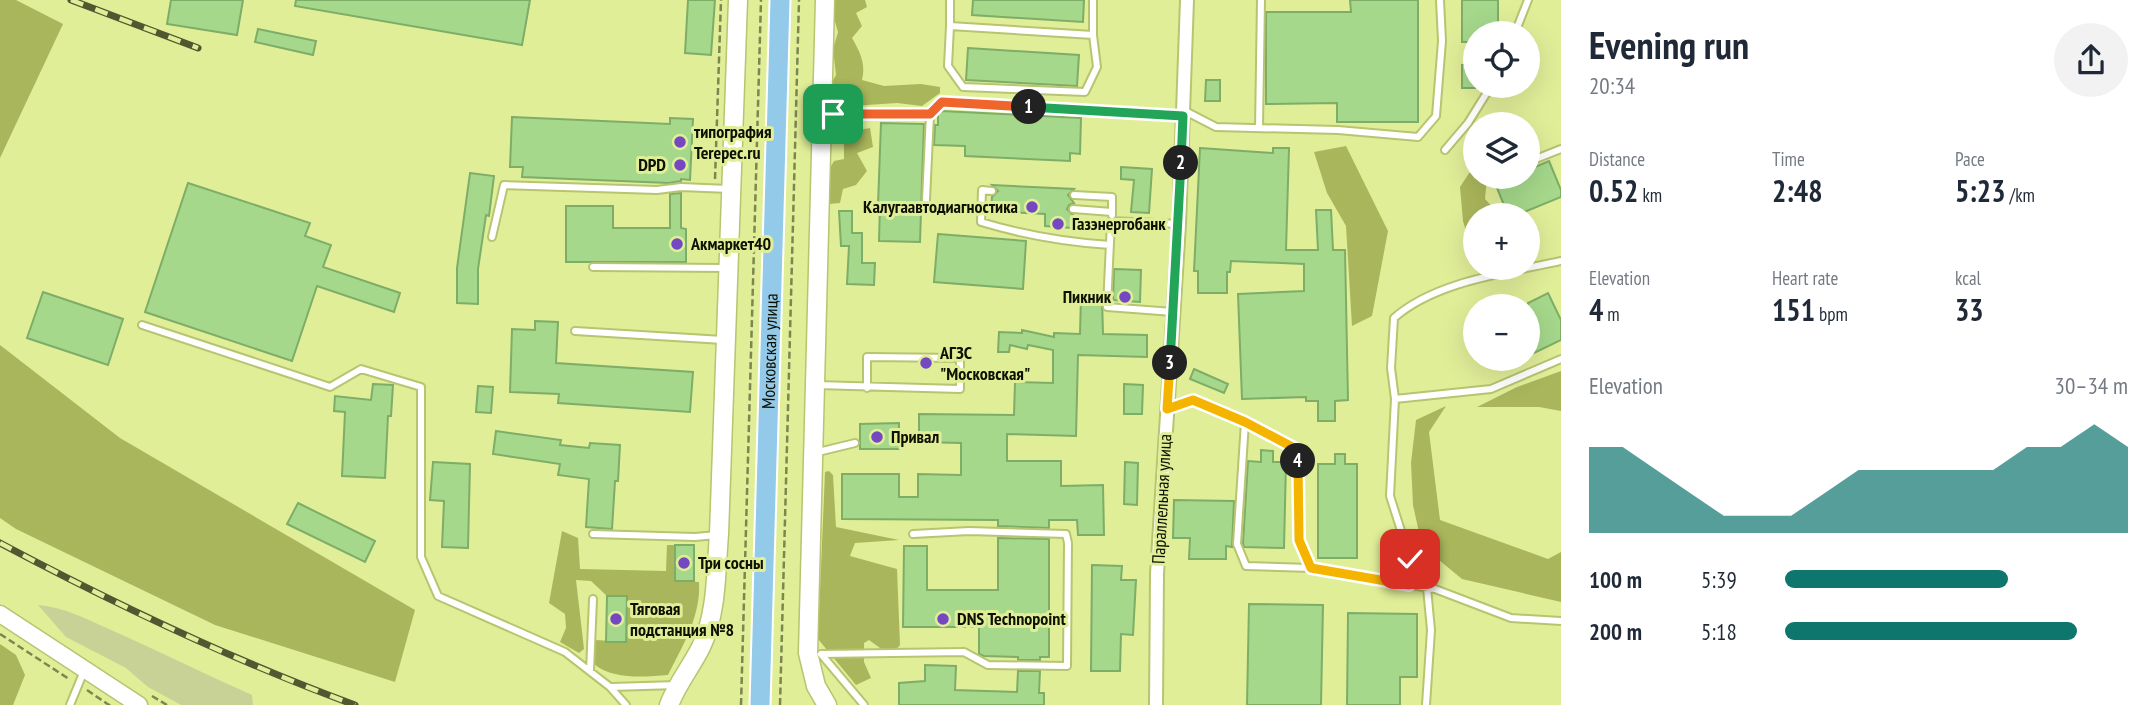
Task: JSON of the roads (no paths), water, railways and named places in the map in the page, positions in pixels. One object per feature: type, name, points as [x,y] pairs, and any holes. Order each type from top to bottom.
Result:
[{"type":"main road","points":[[669,705],[701,646],[709,624],[719,534],[737,0]]},
{"type":"main road","name":"Московская улица","points":[[761,705],[780,0]]},
{"type":"main road","points":[[824,0],[813,454],[814,654],[816,686],[827,705]]},
{"type":"street","name":"Параллельная улица","points":[[1156,705],[1157,574],[1179,224],[1186,0]]},
{"type":"street","points":[[0,614],[139,705]]},
{"type":"lane","points":[[950,0],[948,66],[962,87],[1085,92],[1097,67],[1093,0]]},
{"type":"lane","points":[[1259,128],[1261,0]]},
{"type":"lane","points":[[926,200],[930,114],[942,102],[1183,113],[1216,127],[1338,130],[1418,137],[1436,116],[1442,41],[1440,0]]},
{"type":"lane","points":[[1520,21],[1528,0]]},
{"type":"lane","points":[[950,26],[1093,35]]},
{"type":"lane","points":[[1445,150],[1468,123],[1484,98]]},
{"type":"lane","points":[[822,114],[930,114]]},
{"type":"lane","points":[[1540,157],[1561,149]]},
{"type":"lane","points":[[492,237],[504,185],[657,190],[681,187],[730,189]]},
{"type":"lane","points":[[992,191],[982,190],[981,222],[1027,236],[1047,236],[1066,243],[1110,245]]},
{"type":"lane","points":[[1074,195],[1112,197],[1107,307],[1173,312]]},
{"type":"lane","points":[[981,204],[992,204]]},
{"type":"lane","points":[[1073,209],[1112,212]]},
{"type":"lane","points":[[1111,221],[1179,224]]},
{"type":"lane","points":[[1409,585],[1410,559],[1390,496],[1395,399],[1391,368],[1394,318],[1408,306],[1465,282],[1561,261]]},
{"type":"lane","points":[[593,267],[728,268]]},
{"type":"lane","points":[[142,326],[330,387],[361,369],[421,387],[421,557],[438,596],[565,652],[610,687],[626,705]]},
{"type":"lane","points":[[575,331],[725,340]]},
{"type":"lane","points":[[814,385],[867,388],[960,389],[960,358],[867,357],[867,388]]},
{"type":"lane","points":[[1395,399],[1491,389],[1561,359]]},
{"type":"lane","points":[[1167,409],[1193,400],[1245,422],[1298,450],[1299,540],[1311,568]]},
{"type":"lane","points":[[1245,422],[1237,544],[1246,566],[1311,568],[1435,589],[1511,618],[1561,621]]},
{"type":"lane","points":[[813,454],[855,443]]},
{"type":"lane","points":[[814,654],[964,652],[988,665],[1067,666],[1066,534],[969,531],[913,534]]},
{"type":"lane","points":[[593,534],[695,537],[719,534]]},
{"type":"lane","points":[[1426,705],[1431,630],[1427,588]]},
{"type":"lane","points":[[590,671],[593,599]]},
{"type":"lane","points":[[814,654],[864,705]]},
{"type":"lane","points":[[70,705],[85,669]]},
{"type":"lane","points":[[610,687],[679,685]]},
{"type":"railway","points":[[71,0],[198,48]]},
{"type":"railway","points":[[0,543],[174,630],[355,705]]},
{"type":"place","name":"типография Terepec.ru","points":[[680,142]]},
{"type":"place","name":"DPD","points":[[680,165]]},
{"type":"place","name":"Калугаавтодиагностика","points":[[1032,207]]},
{"type":"place","name":"Газэнергобанк","points":[[1058,224]]},
{"type":"place","name":"Акмаркет40","points":[[677,244]]},
{"type":"place","name":"Пикник","points":[[1125,297]]},
{"type":"place","name":"АГЗС \"Московская\"","points":[[926,363]]},
{"type":"place","name":"Привал","points":[[877,437]]},
{"type":"place","name":"Три сосны","points":[[684,563]]},
{"type":"place","name":"Тяговая подстанция №8","points":[[616,619]]},
{"type":"place","name":"DNS Technopoint","points":[[943,619]]}]
